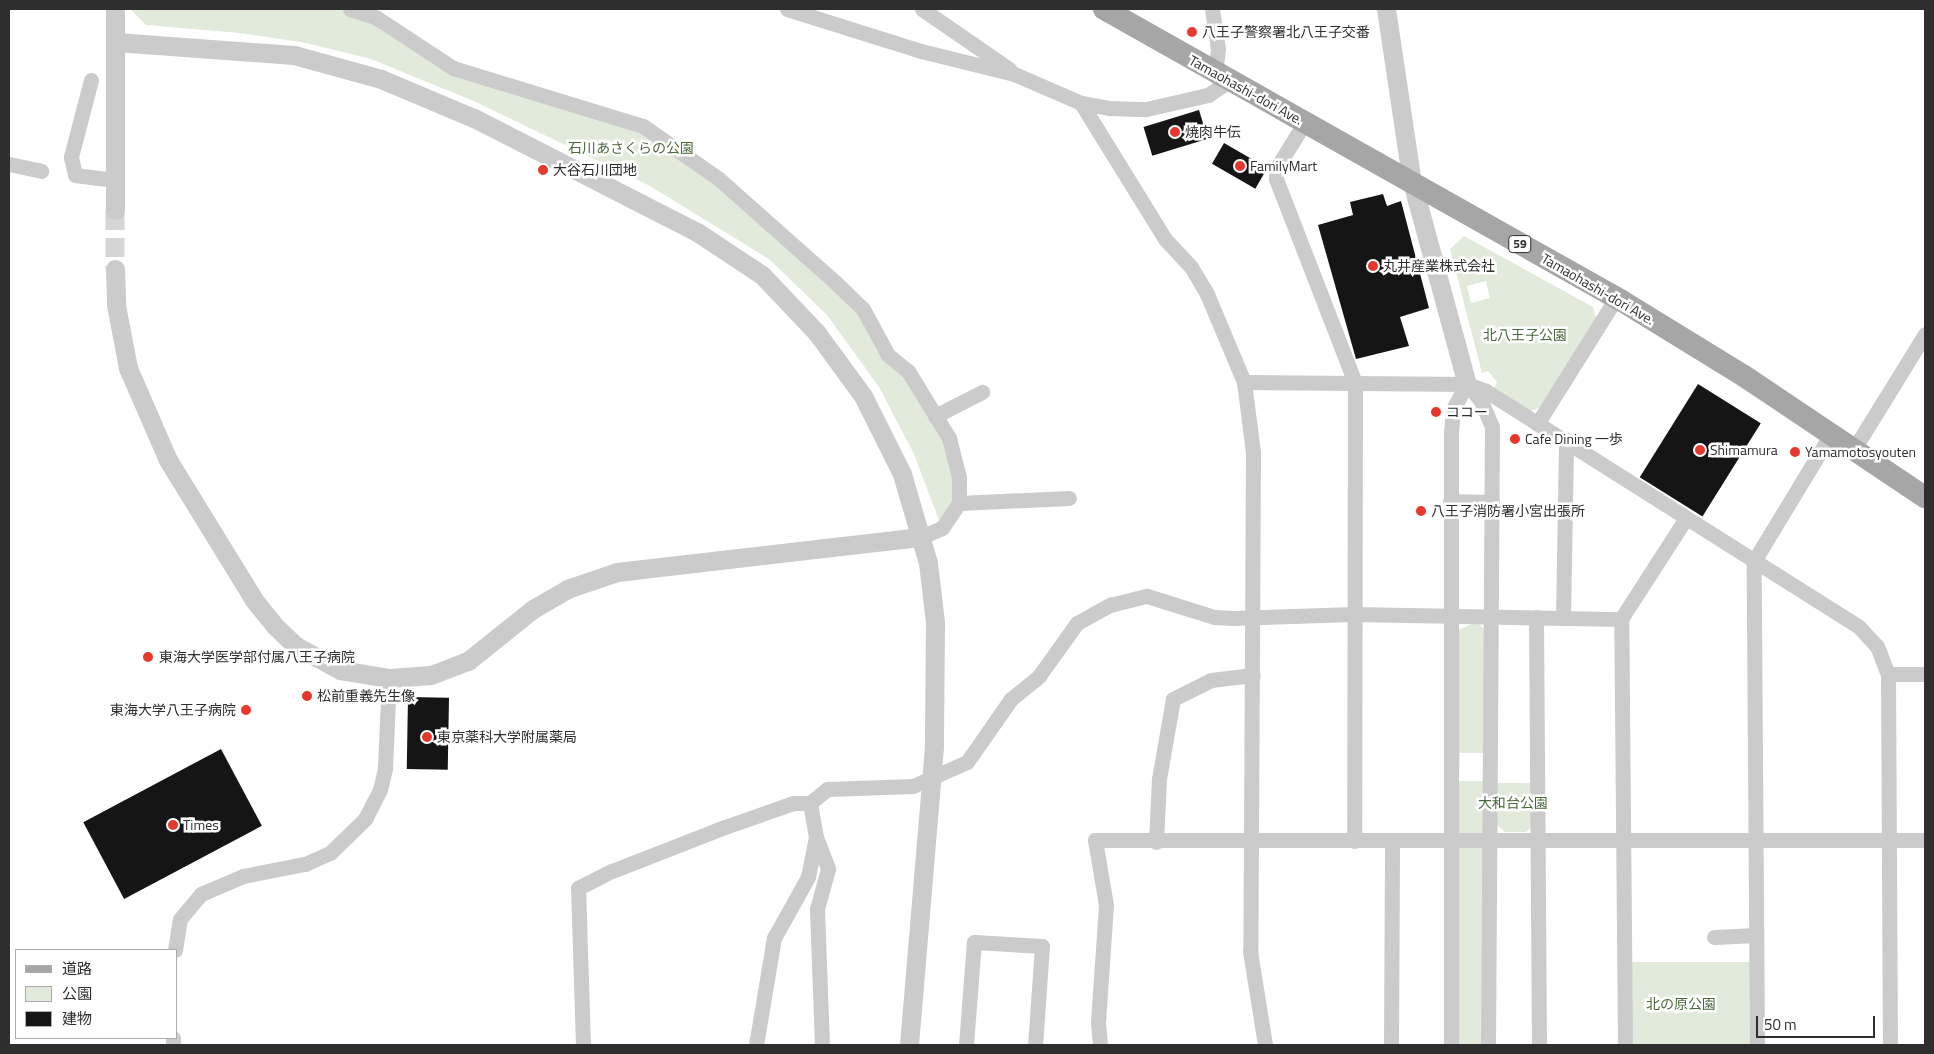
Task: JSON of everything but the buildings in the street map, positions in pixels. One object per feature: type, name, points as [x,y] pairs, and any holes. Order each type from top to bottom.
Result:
[{"type":"main road","name":"Tamaohashi-dori Ave.","points":[[1104,9],[1616,298],[1831,434],[1925,497]]},
{"type":"street","points":[[115,9],[115,210]]},
{"type":"street","points":[[115,269],[121,336],[140,401],[168,460],[254,600],[275,626],[316,660],[340,670],[389,678],[431,675],[468,661],[548,600],[601,576],[921,537],[942,528],[959,504],[959,477],[949,438],[908,371],[888,355],[863,309],[719,179],[643,126],[453,68],[377,18],[350,9]]},
{"type":"street","points":[[787,9],[922,50],[1014,74],[1081,103],[1146,109],[1208,95],[1222,77],[1212,9]]},
{"type":"street","points":[[922,9],[1014,74]]},
{"type":"street","points":[[1386,9],[1412,182],[1467,384],[1481,401],[1492,427],[1488,1045]]},
{"type":"street","points":[[116,42],[294,55],[381,79],[474,118],[697,232],[762,274],[817,332],[863,396],[902,474],[921,537],[935,622],[934,729],[909,1045]]},
{"type":"street","points":[[91,80],[71,157],[75,175],[115,180]]},
{"type":"street","points":[[1081,103],[1165,238],[1195,274],[1244,382],[1253,452],[1255,618],[1252,675],[1250,951],[1265,1045]]},
{"type":"street","points":[[1305,122],[1277,167],[1276,179],[1355,383],[1354,841]]},
{"type":"street","points":[[9,164],[41,171]]},
{"type":"street","points":[[1537,424],[1616,298]]},
{"type":"street","points":[[1854,449],[1925,334]]},
{"type":"street","points":[[1244,382],[1467,384],[1486,391],[1537,424],[1566,440],[1754,562],[1859,626],[1877,646],[1888,674],[1890,1045]]},
{"type":"street","points":[[1451,1045],[1450,501],[1453,410],[1467,384]]},
{"type":"street","points":[[935,416],[982,392]]},
{"type":"street","points":[[1757,1045],[1754,562],[1831,434]]},
{"type":"street","points":[[1563,618],[1566,440]]},
{"type":"street","points":[[959,504],[1069,498]]},
{"type":"street","points":[[1450,501],[1492,502]]},
{"type":"street","points":[[1625,1045],[1621,618],[1686,518]]},
{"type":"street","points":[[583,1045],[578,888],[725,828],[793,803],[810,802],[826,789],[913,786],[967,762],[1011,699],[1040,676],[1077,623],[1110,605],[1147,596],[1214,617],[1255,618],[1354,614],[1450,617],[1621,618]]},
{"type":"street","points":[[1536,618],[1539,1045]]},
{"type":"street","points":[[1888,674],[1925,674]]},
{"type":"street","points":[[1156,842],[1159,779],[1173,699],[1210,680],[1252,675]]},
{"type":"street","points":[[175,949],[180,919],[201,894],[243,876],[310,862],[341,844],[365,819],[380,790],[385,768],[389,678]]},
{"type":"street","points":[[810,802],[816,837],[828,869],[817,909],[822,1045]]},
{"type":"street","points":[[756,1045],[774,938],[808,877],[816,837]]},
{"type":"street","points":[[1100,1045],[1098,1022],[1106,905],[1095,840],[1156,842],[1624,842],[1925,840]]},
{"type":"street","points":[[1391,1045],[1392,841]]},
{"type":"street","points":[[1714,937],[1756,935]]},
{"type":"street","points":[[966,1045],[974,942],[1042,946],[1035,1045]]},
{"type":"green space","name":"石川あさくらの公園","points":[[130,9],[350,9],[453,68],[643,126],[835,282],[949,438],[959,503],[942,528],[914,454],[879,387],[827,315],[769,259],[650,186],[476,102],[371,59],[306,43],[240,33],[146,25]]},
{"type":"green space","name":"北八王子公園","points":[[1464,236],[1593,307],[1596,318],[1539,408],[1531,411],[1494,388],[1497,382],[1488,371],[1482,373],[1450,249]],"holes":[[[1486,281],[1490,298],[1471,303],[1467,286]]]},
{"type":"green space","points":[[1477,622],[1486,631],[1487,1045],[1455,1045],[1458,630]],"holes":[[[1460,753],[1484,753],[1484,781],[1459,781]]]},
{"type":"green space","name":"大和台公園","points":[[1495,783],[1531,783],[1531,827],[1526,832],[1505,832],[1495,823]]},
{"type":"green space","name":"北の原公園","points":[[1625,962],[1757,962],[1757,1045],[1625,1045]]},
{"type":"tunnel","points":[[115,210],[115,269]]},
{"type":"place","name":"八王子警察署北八王子交番","points":[[1192,32]]},
{"type":"place","name":"焼肉牛伝","points":[[1175,132]]},
{"type":"place","name":"FamilyMart","points":[[1240,166]]},
{"type":"place","name":"大谷石川団地","points":[[543,170]]},
{"type":"place","name":"丸井産業株式会社","points":[[1373,266]]},
{"type":"place","name":"ココー","points":[[1436,412]]},
{"type":"place","name":"Cafe Dining 一歩","points":[[1515,439]]},
{"type":"place","name":"Shimamura","points":[[1700,450]]},
{"type":"place","name":"Yamamotosyouten","points":[[1795,452]]},
{"type":"place","name":"八王子消防署小宮出張所","points":[[1421,511]]},
{"type":"place","name":"東海大学医学部付属八王子病院","points":[[148,657]]},
{"type":"place","name":"松前重義先生像","points":[[307,696]]},
{"type":"place","name":"東海大学八王子病院","points":[[246,710]]},
{"type":"place","name":"東京薬科大学附属薬局","points":[[427,737]]},
{"type":"place","name":"Times","points":[[173,825]]}]
